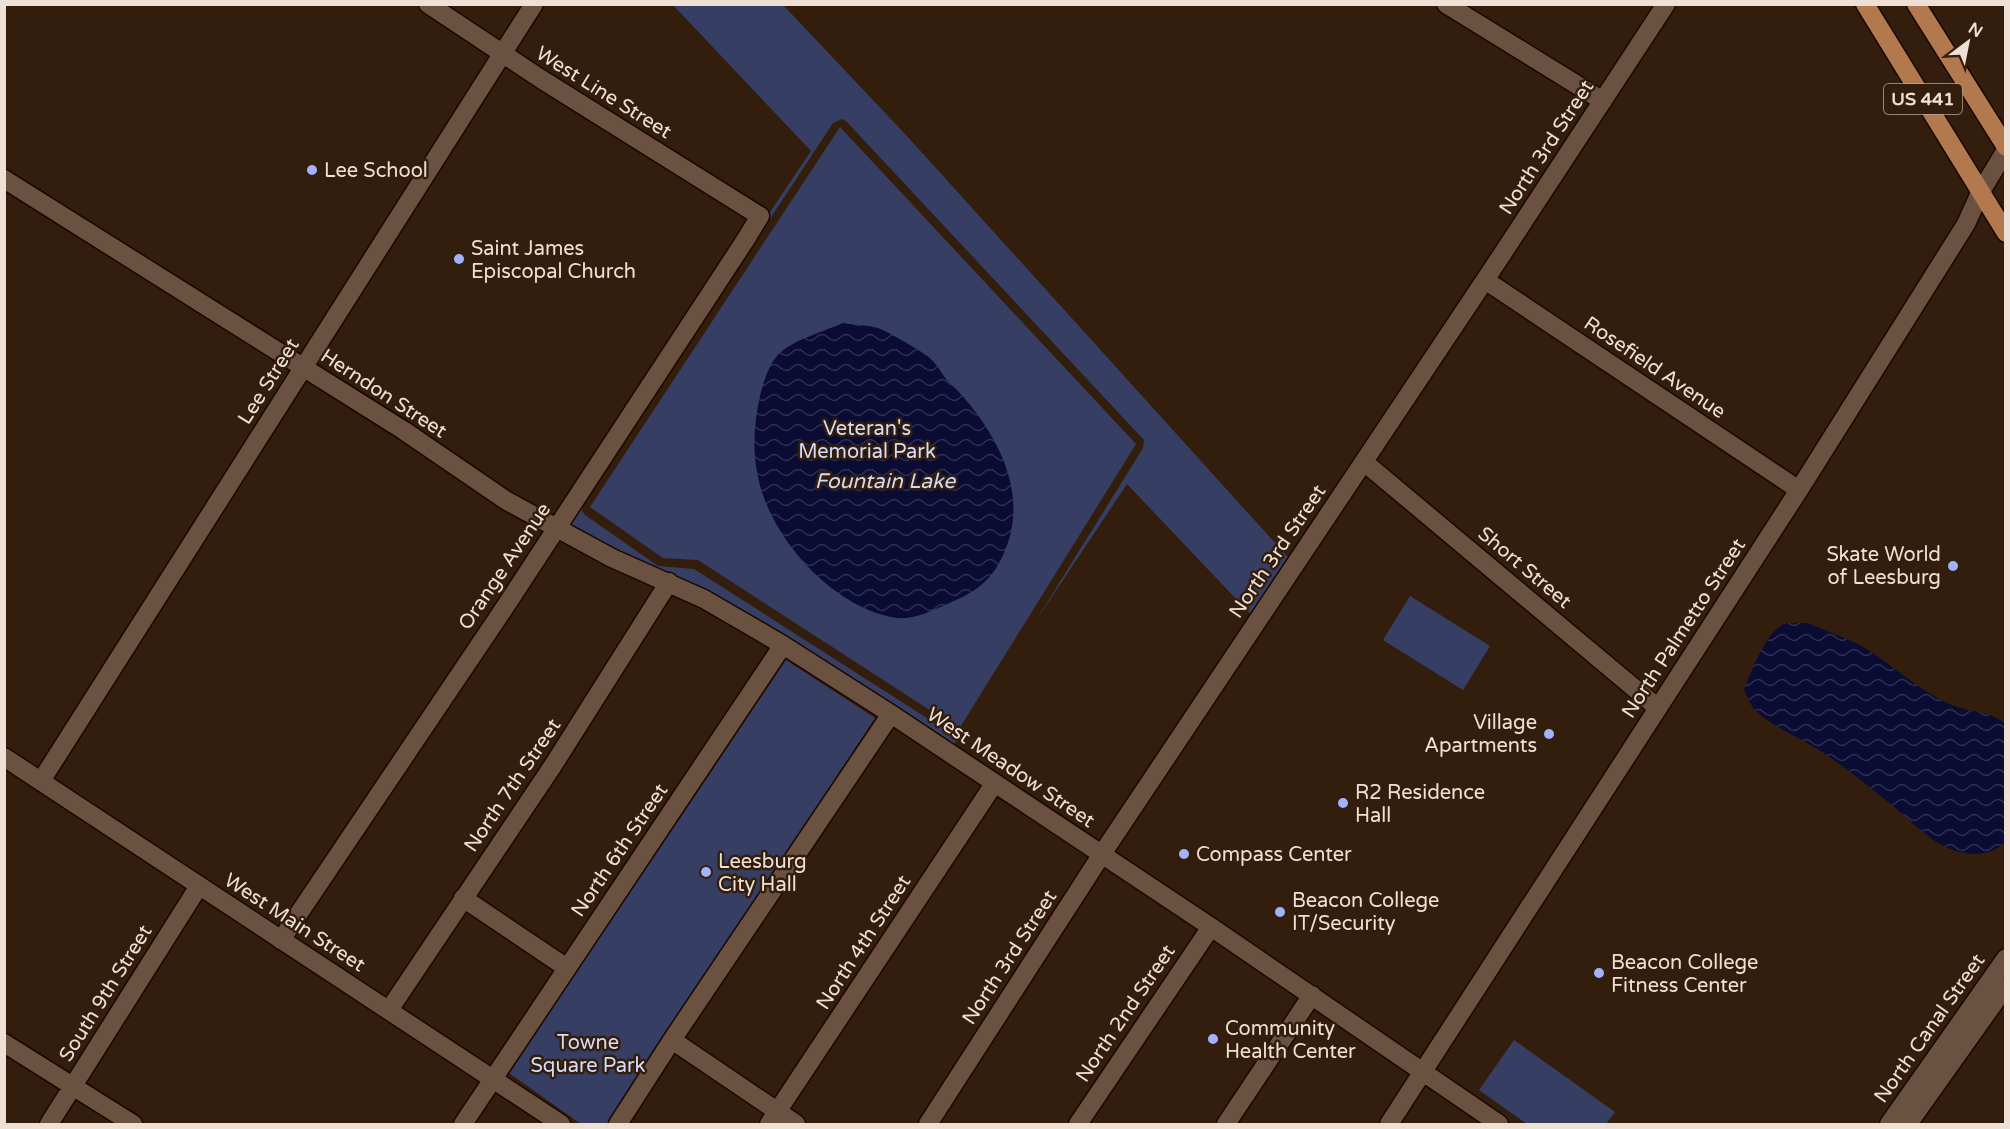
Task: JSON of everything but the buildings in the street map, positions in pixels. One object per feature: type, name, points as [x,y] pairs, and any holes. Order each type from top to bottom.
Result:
[{"type":"main road","name":"US 441","points":[[1865,4],[2006,233]]},
{"type":"main road","name":"US 441","points":[[1916,4],[2006,149]]},
{"type":"street","name":"West Line Street","points":[[428,4],[502,54],[758,215]]},
{"type":"street","name":"Lee Street","points":[[41,781],[534,4]]},
{"type":"street","points":[[1446,4],[1603,102]]},
{"type":"street","name":"North 3rd Street","points":[[928,1125],[1102,854],[1666,4]]},
{"type":"street","name":"North Palmetto Street","points":[[1389,1125],[1799,490],[1966,224],[1980,193],[2006,149]]},
{"type":"street","name":"Herndon Street","points":[[4,179],[403,430],[507,501],[556,529]]},
{"type":"street","name":"Orange Avenue","points":[[281,940],[556,529],[740,249],[760,216],[758,215]]},
{"type":"street","name":"Rosefield Avenue","points":[[1485,280],[1799,490]]},
{"type":"street","name":"Short Street","points":[[1364,462],[1658,708]]},
{"type":"street","name":"West Meadow Street","points":[[556,529],[612,558],[704,599],[783,645],[1102,854],[1312,995],[1499,1125]]},
{"type":"street","name":"North 7th Street","points":[[389,1010],[552,767],[669,582]]},
{"type":"street","name":"North 6th Street","points":[[463,1125],[783,645]]},
{"type":"street","points":[[618,1125],[672,1040],[891,714]]},
{"type":"street","name":"West Main Street","points":[[4,757],[561,1125]]},
{"type":"street","name":"North 4th Street","points":[[773,1118],[994,784]]},
{"type":"street","name":"South 9th Street","points":[[49,1125],[199,886]]},
{"type":"street","points":[[463,898],[567,968]]},
{"type":"street","name":"North 2nd Street","points":[[1078,1125],[1210,927]]},
{"type":"street","points":[[1908,1125],[2003,974]]},
{"type":"street","name":"North Canal Street","points":[[1889,1125],[2003,974]]},
{"type":"street","points":[[1226,1125],[1312,995]]},
{"type":"street","points":[[672,1040],[773,1118],[796,1125]]},
{"type":"street","points":[[4,1043],[133,1125]]},
{"type":"green space","points":[[673,5],[783,5],[906,135],[1295,565],[1258,622],[1127,484],[1035,622],[1143,448],[1144,440],[842,119],[833,123],[583,503],[582,511],[658,566],[694,569],[958,738],[949,752],[691,589],[663,592],[559,526],[811,151]]},
{"type":"green space","name":"Veteran's Memorial Park","points":[[840,127],[1136,444],[959,729],[698,560],[663,558],[590,507]]},
{"type":"green space","points":[[1410,596],[1490,646],[1463,690],[1383,640]]},
{"type":"green space","name":"Towne Square Park","points":[[786,660],[875,718],[607,1124],[581,1124],[509,1073]]},
{"type":"green space","points":[[1514,1040],[1615,1112],[1606,1124],[1527,1124],[1479,1090]]},
{"type":"water","name":"Fountain Lake","points":[[843,323],[883,330],[933,361],[946,379],[963,396],[992,436],[1009,478],[1013,499],[1013,521],[1008,543],[993,573],[982,585],[968,594],[915,616],[897,618],[873,612],[850,601],[828,586],[808,567],[776,524],[758,477],[754,447],[756,416],[770,366],[787,347]]},
{"type":"water","points":[[1808,623],[1861,646],[1934,696],[1964,709],[1989,714],[2005,724],[2005,841],[2001,845],[1985,853],[1973,854],[1960,852],[1943,845],[1928,836],[1874,790],[1819,750],[1772,723],[1753,708],[1744,690],[1765,644],[1777,628],[1784,624]]},
{"type":"place","name":"Lee School","points":[[312,170]]},
{"type":"place","name":"Saint James Episcopal Church","points":[[459,259]]},
{"type":"place","name":"Skate World of Leesburg","points":[[1953,566]]},
{"type":"place","name":"Village Apartments","points":[[1549,734]]},
{"type":"place","name":"R2 Residence Hall","points":[[1343,803]]},
{"type":"place","name":"Compass Center","points":[[1184,854]]},
{"type":"place","name":"Leesburg City Hall","points":[[706,872]]},
{"type":"place","name":"Beacon College IT/Security","points":[[1280,912]]},
{"type":"place","name":"Beacon College Fitness Center","points":[[1599,973]]},
{"type":"place","name":"Community Health Center","points":[[1213,1039]]}]
